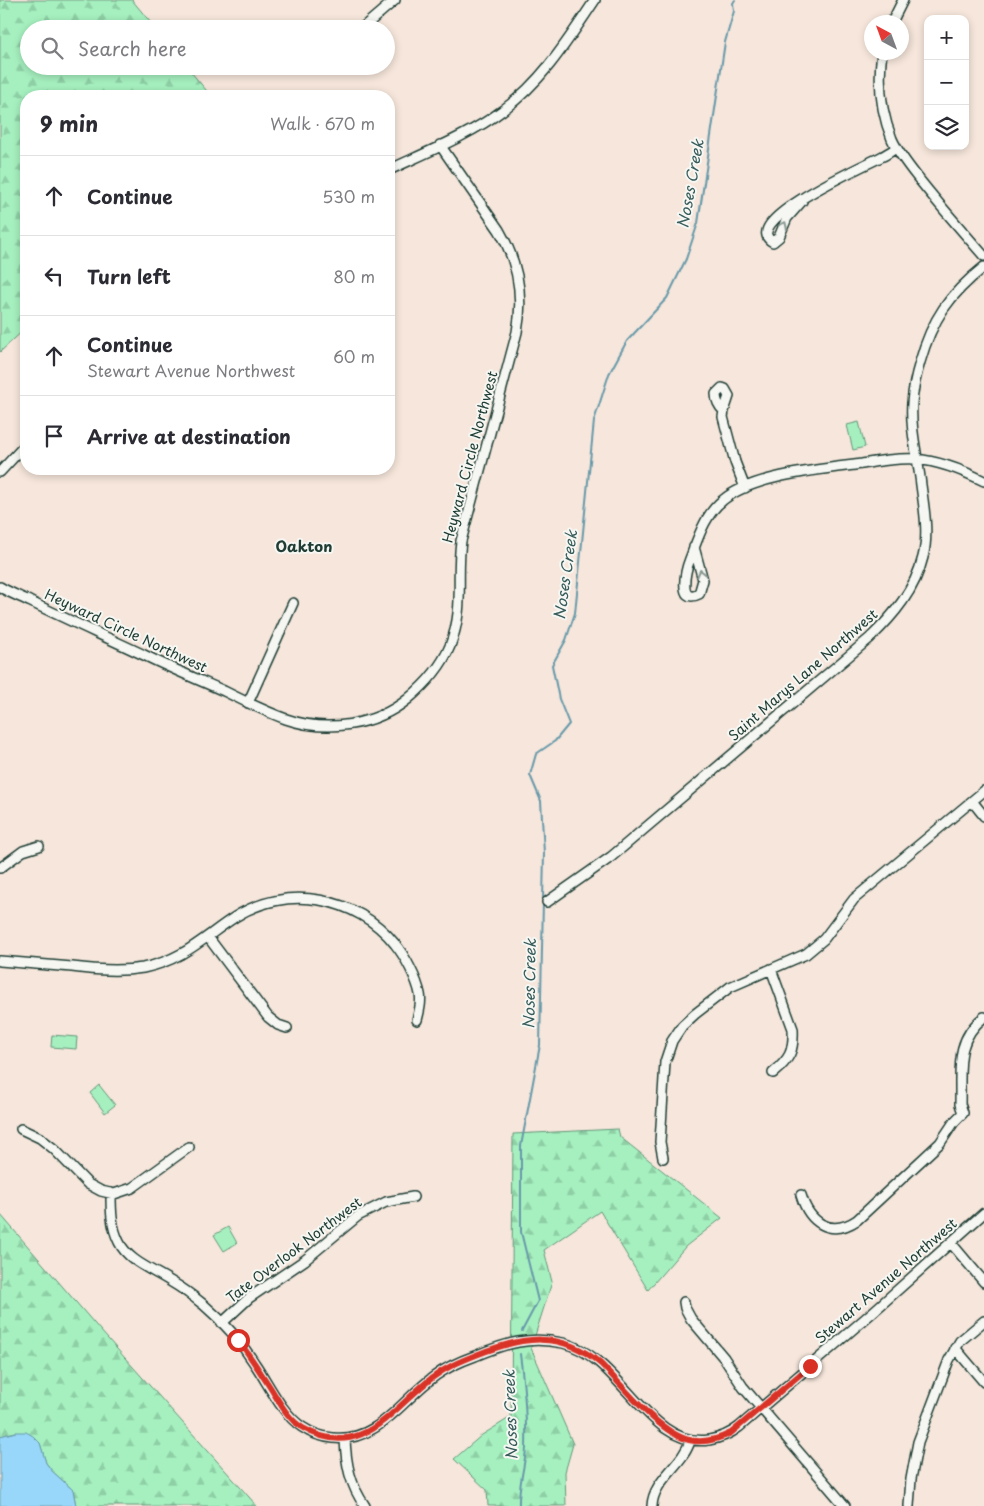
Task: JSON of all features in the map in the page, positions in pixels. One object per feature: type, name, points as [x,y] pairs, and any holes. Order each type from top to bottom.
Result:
[{"type":"street","points":[[371,20],[395,0]]},
{"type":"street","points":[[395,167],[490,119],[514,102],[556,58],[595,0]]},
{"type":"street","points":[[896,15],[903,0]]},
{"type":"street","points":[[881,60],[881,94],[886,121],[896,148],[903,159],[984,256]]},
{"type":"street","name":"Heyward Circle Northwest","points":[[0,587],[286,719],[308,724],[356,724],[376,718],[395,708],[423,686],[440,664],[454,632],[460,600],[459,567],[461,541],[517,332],[521,310],[520,292],[514,260],[504,238],[440,145]]},
{"type":"street","points":[[803,198],[787,218],[779,237],[773,242],[770,241],[767,234],[769,226],[781,212],[803,198],[851,170],[884,156],[896,148]]},
{"type":"street","name":"Saint Marys Lane Northwest","points":[[547,902],[611,857],[870,638],[894,614],[914,582],[925,551],[925,516],[912,427],[912,403],[916,374],[931,327],[944,306],[963,284],[984,267]]},
{"type":"street","points":[[724,411],[723,417],[744,488]]},
{"type":"street","points":[[0,472],[20,450]]},
{"type":"street","points":[[694,547],[714,509],[728,496],[744,488],[776,478],[874,462],[908,459],[956,470],[984,482]]},
{"type":"street","points":[[248,703],[293,603]]},
{"type":"street","points":[[662,1158],[660,1142],[665,1062],[672,1041],[682,1026],[730,987],[806,954],[816,947],[854,900],[984,791]]},
{"type":"street","points":[[972,801],[984,816]]},
{"type":"street","points":[[0,868],[23,851],[39,846]]},
{"type":"street","points":[[570,874],[576,882]]},
{"type":"street","points":[[0,960],[112,971],[133,970],[167,961],[194,947],[247,910],[272,901],[301,898],[328,901],[341,905],[376,925],[403,955],[420,994],[420,1004],[416,1020]]},
{"type":"street","points":[[208,937],[268,1017],[278,1025],[287,1028]]},
{"type":"street","points":[[771,969],[793,1029],[790,1057],[773,1073]]},
{"type":"street","points":[[801,1195],[805,1208],[814,1220],[826,1226],[845,1227],[857,1220],[940,1143],[954,1122],[963,1113],[960,1104],[963,1044],[973,1028],[984,1017]]},
{"type":"street","points":[[21,1129],[40,1138],[54,1149],[88,1184],[101,1191],[111,1193],[118,1193],[132,1188],[189,1147]]},
{"type":"street","points":[[111,1193],[112,1222],[117,1238],[123,1248],[135,1260],[180,1287],[207,1308],[243,1346],[283,1407],[297,1423],[306,1429],[320,1435],[345,1439],[356,1437],[374,1428],[430,1379],[451,1366],[506,1344],[536,1340],[569,1345],[590,1355],[601,1364],[661,1425],[678,1436],[690,1440],[680,1459],[656,1490],[652,1506]]},
{"type":"street","name":"Tate Overlook Northwest","points":[[222,1323],[249,1298],[305,1260],[358,1216],[386,1202],[413,1197]]},
{"type":"street","name":"Stewart Avenue Northwest","points":[[690,1440],[711,1440],[726,1436],[735,1430],[984,1213]]},
{"type":"street","points":[[951,1243],[984,1282]]},
{"type":"street","points":[[684,1302],[691,1319],[718,1351],[743,1387],[845,1506]]},
{"type":"street","points":[[909,1506],[911,1479],[918,1442],[939,1384],[960,1341],[984,1322]]},
{"type":"street","points":[[955,1348],[984,1382]]},
{"type":"street","points":[[345,1439],[350,1477],[365,1506]]},
{"type":"green space","points":[[0,0],[132,0],[149,20],[20,20],[20,75],[194,75],[206,90],[20,90],[20,334],[0,352]]},
{"type":"green space","points":[[859,422],[865,447],[853,450],[847,425]]},
{"type":"green space","points":[[52,1035],[77,1037],[76,1049],[51,1047]]},
{"type":"green space","points":[[99,1085],[115,1105],[105,1113],[90,1093]]},
{"type":"green space","points":[[618,1129],[620,1137],[722,1218],[686,1246],[648,1290],[600,1211],[544,1250],[552,1282],[531,1348],[573,1444],[565,1472],[566,1506],[488,1506],[487,1490],[454,1459],[482,1435],[511,1417],[513,1134]]},
{"type":"green space","points":[[0,1214],[100,1330],[257,1506],[76,1506],[73,1490],[46,1463],[40,1443],[16,1432],[0,1436]]},
{"type":"green space","points":[[228,1227],[237,1243],[224,1251],[214,1235]]},
{"type":"water","points":[[16,1432],[26,1432],[40,1443],[46,1463],[73,1490],[76,1506],[0,1506],[0,1436]]},
{"type":"waterway","name":"Noses Creek","points":[[522,1331],[538,1301],[521,1232],[521,1146],[540,1045],[544,853],[541,801],[530,775],[536,754],[555,741],[569,724],[559,699],[552,665],[566,640],[575,613],[594,421],[609,374],[627,341],[667,298],[686,259],[698,223],[725,42],[734,11],[733,3],[735,0]]},
{"type":"waterway","name":"Noses Creek","points":[[519,1506],[526,1436],[525,1401],[520,1354]]},
{"type":"district","name":"Oakton","points":[[304,547]]},
{"type":"route","points":[[238,1340],[283,1407],[301,1427],[315,1434],[340,1439],[356,1437],[374,1428],[430,1379],[451,1366],[501,1345],[520,1341],[542,1340],[564,1343],[590,1355],[661,1425],[678,1436],[700,1441],[716,1439],[731,1433],[810,1366]]}]
